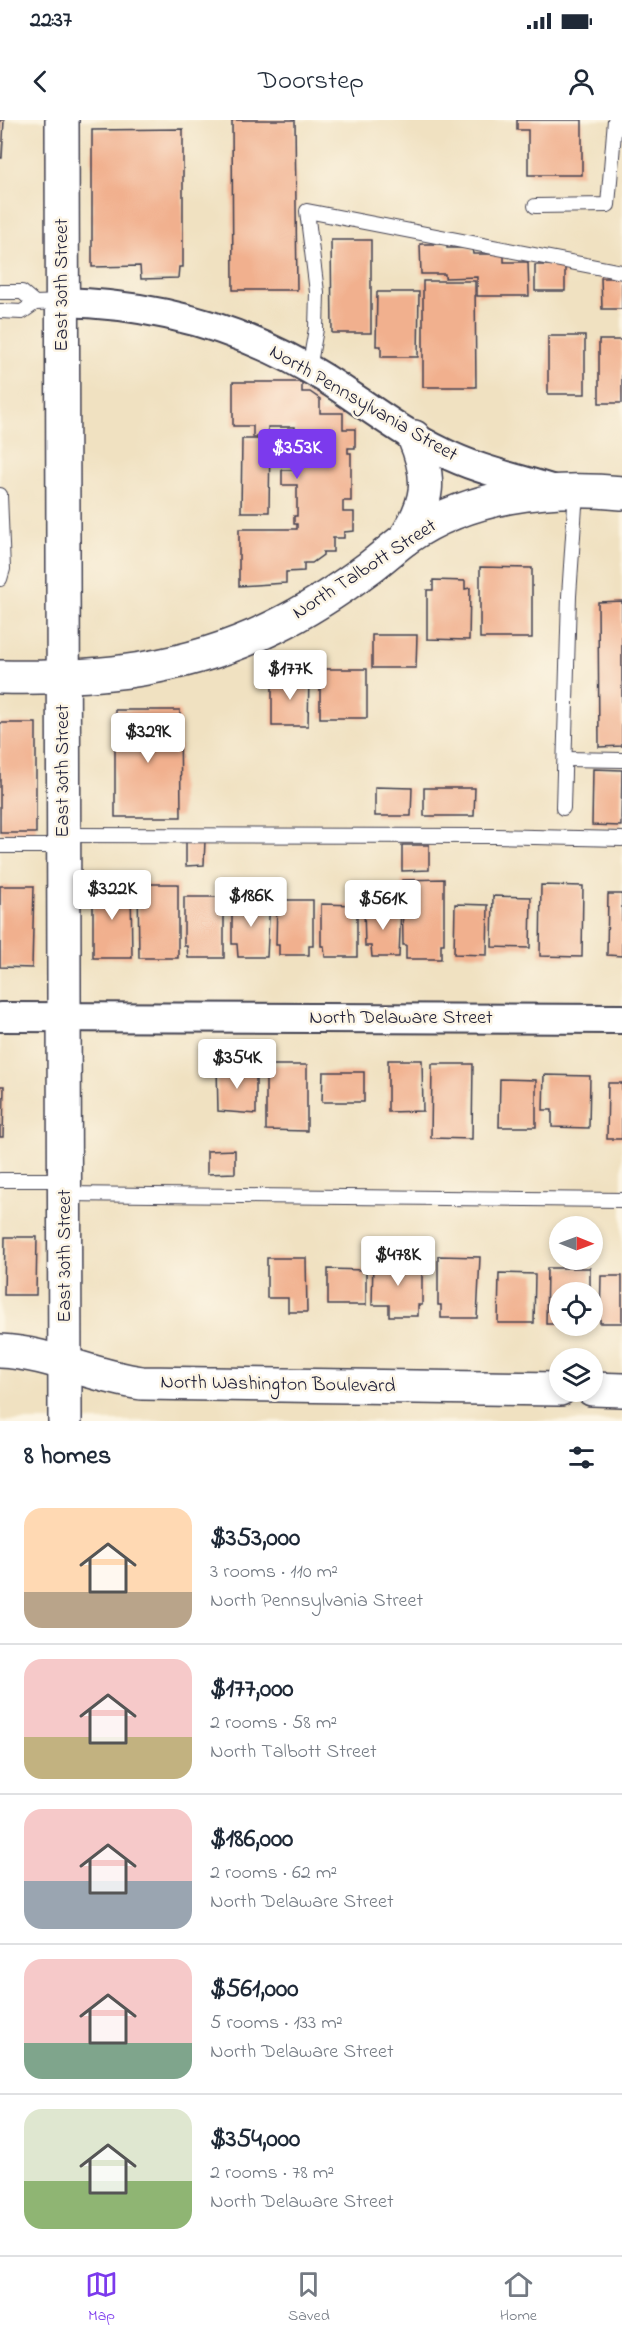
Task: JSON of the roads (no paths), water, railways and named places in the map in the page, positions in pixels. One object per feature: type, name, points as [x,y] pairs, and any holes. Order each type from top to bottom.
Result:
[{"type":"street","name":"East 30th Street","points":[[62,120],[48,303],[63,678],[65,1421]]},
{"type":"street","name":"North Pennsylvania Street","points":[[48,303],[125,306],[190,319],[250,340],[309,369],[414,437],[472,465],[565,490],[622,493]]},
{"type":"street","points":[[405,539],[422,510],[427,482],[421,454],[414,437]]},
{"type":"street","name":"North Talbott Street","points":[[0,677],[63,678],[154,668],[241,641],[273,628],[322,600],[405,539],[438,521],[477,506],[526,493],[565,490]]},
{"type":"street","name":"North Delaware Street","points":[[0,1017],[622,1019]]},
{"type":"street","name":"North Washington Boulevard","points":[[0,1351],[30,1354],[115,1378],[151,1384],[549,1389]]},
{"type":"street","points":[[603,1389],[622,1390]]},
{"type":"lane","points":[[536,206],[608,205],[615,120]]},
{"type":"lane","points":[[309,369],[316,329],[317,292],[307,211],[622,272]]},
{"type":"lane","name":"North Pennsylvania Street","points":[[0,292],[22,292],[48,303]]},
{"type":"lane","name":"North Pennsylvania Street","points":[[0,311],[22,312],[48,303]]},
{"type":"lane","points":[[563,808],[568,596],[565,490]]},
{"type":"lane","points":[[0,495],[3,569],[0,579]]},
{"type":"lane","points":[[565,759],[622,760]]},
{"type":"lane","points":[[0,846],[64,841],[495,836],[622,839]]},
{"type":"lane","points":[[0,1180],[65,1187],[622,1200]]}]
